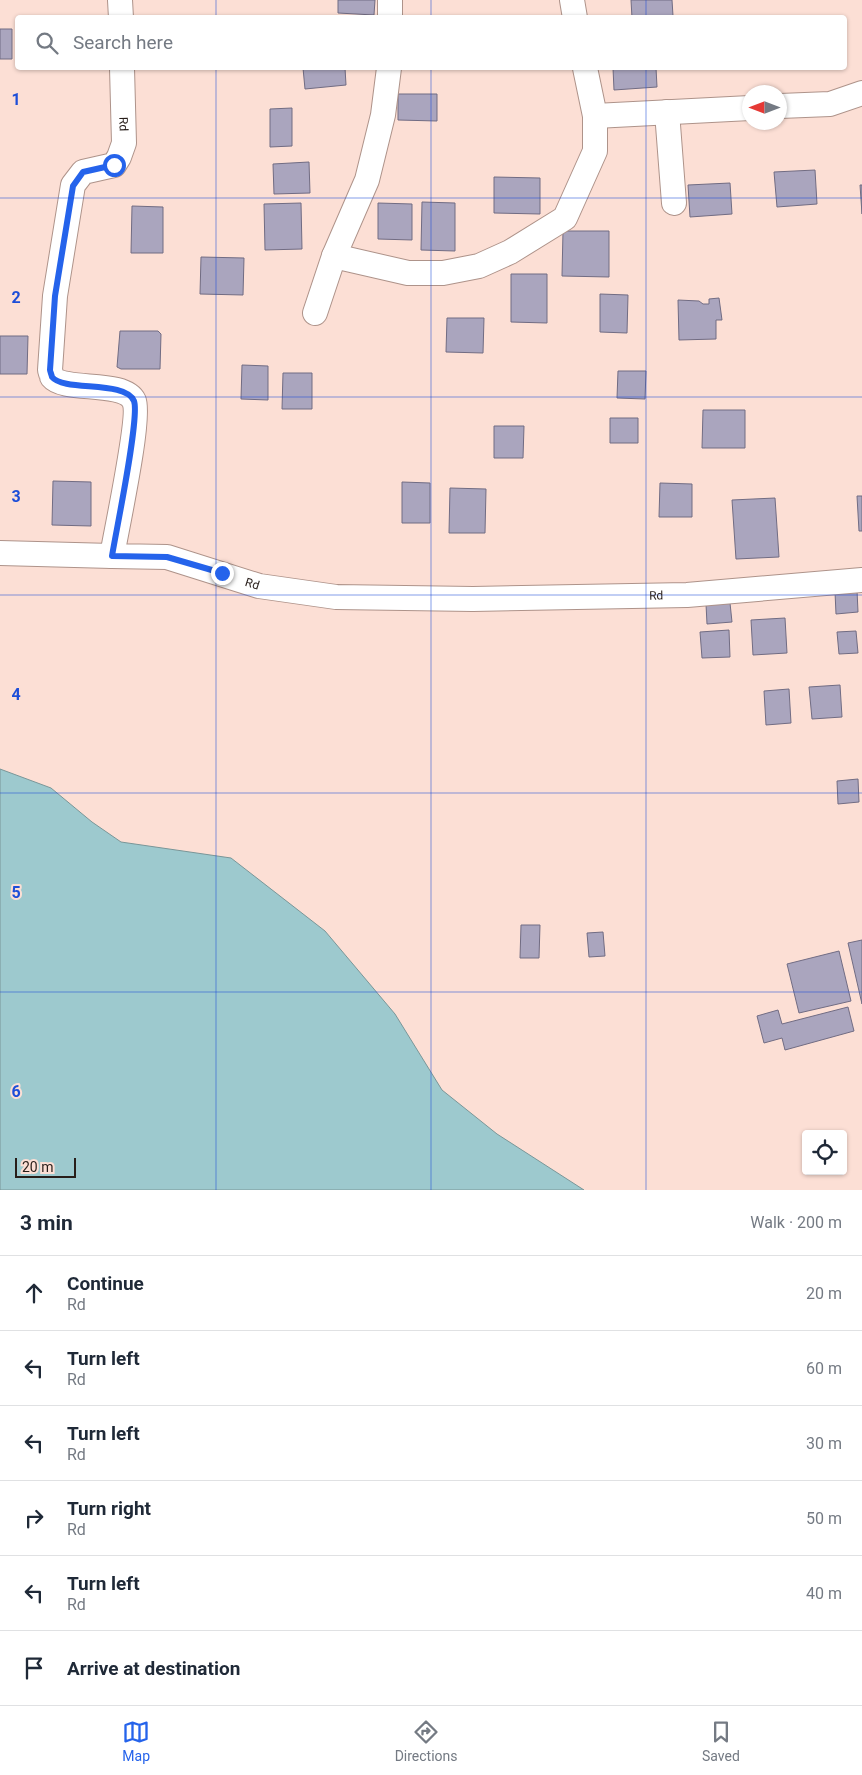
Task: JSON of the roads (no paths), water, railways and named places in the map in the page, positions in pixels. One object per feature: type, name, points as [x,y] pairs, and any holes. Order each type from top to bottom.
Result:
[{"type":"street","points":[[120,0],[121,15]]},
{"type":"street","points":[[390,0],[390,15]]},
{"type":"street","points":[[572,0],[574,15]]},
{"type":"street","name":"Rd","points":[[122,70],[124,143],[119,157],[114,165],[83,172],[73,186],[55,296],[50,370],[52,377],[60,383],[121,392],[130,395],[135,403],[133,432],[112,556],[167,557],[258,586],[336,597],[473,599],[686,595],[862,580]]},
{"type":"street","points":[[314,313],[334,256],[366,180],[383,114],[389,70]]},
{"type":"street","points":[[334,256],[408,273],[443,273],[479,266],[510,252],[565,218],[595,152],[595,116],[585,70]]},
{"type":"street","points":[[787,106],[830,104],[862,93]]},
{"type":"street","points":[[595,116],[742,108]]},
{"type":"street","points":[[667,112],[674,203]]},
{"type":"street","points":[[0,553],[112,556]]},
{"type":"water","points":[[0,769],[51,788],[92,822],[121,842],[231,858],[325,931],[395,1014],[442,1090],[497,1134],[584,1190],[0,1190]]}]
